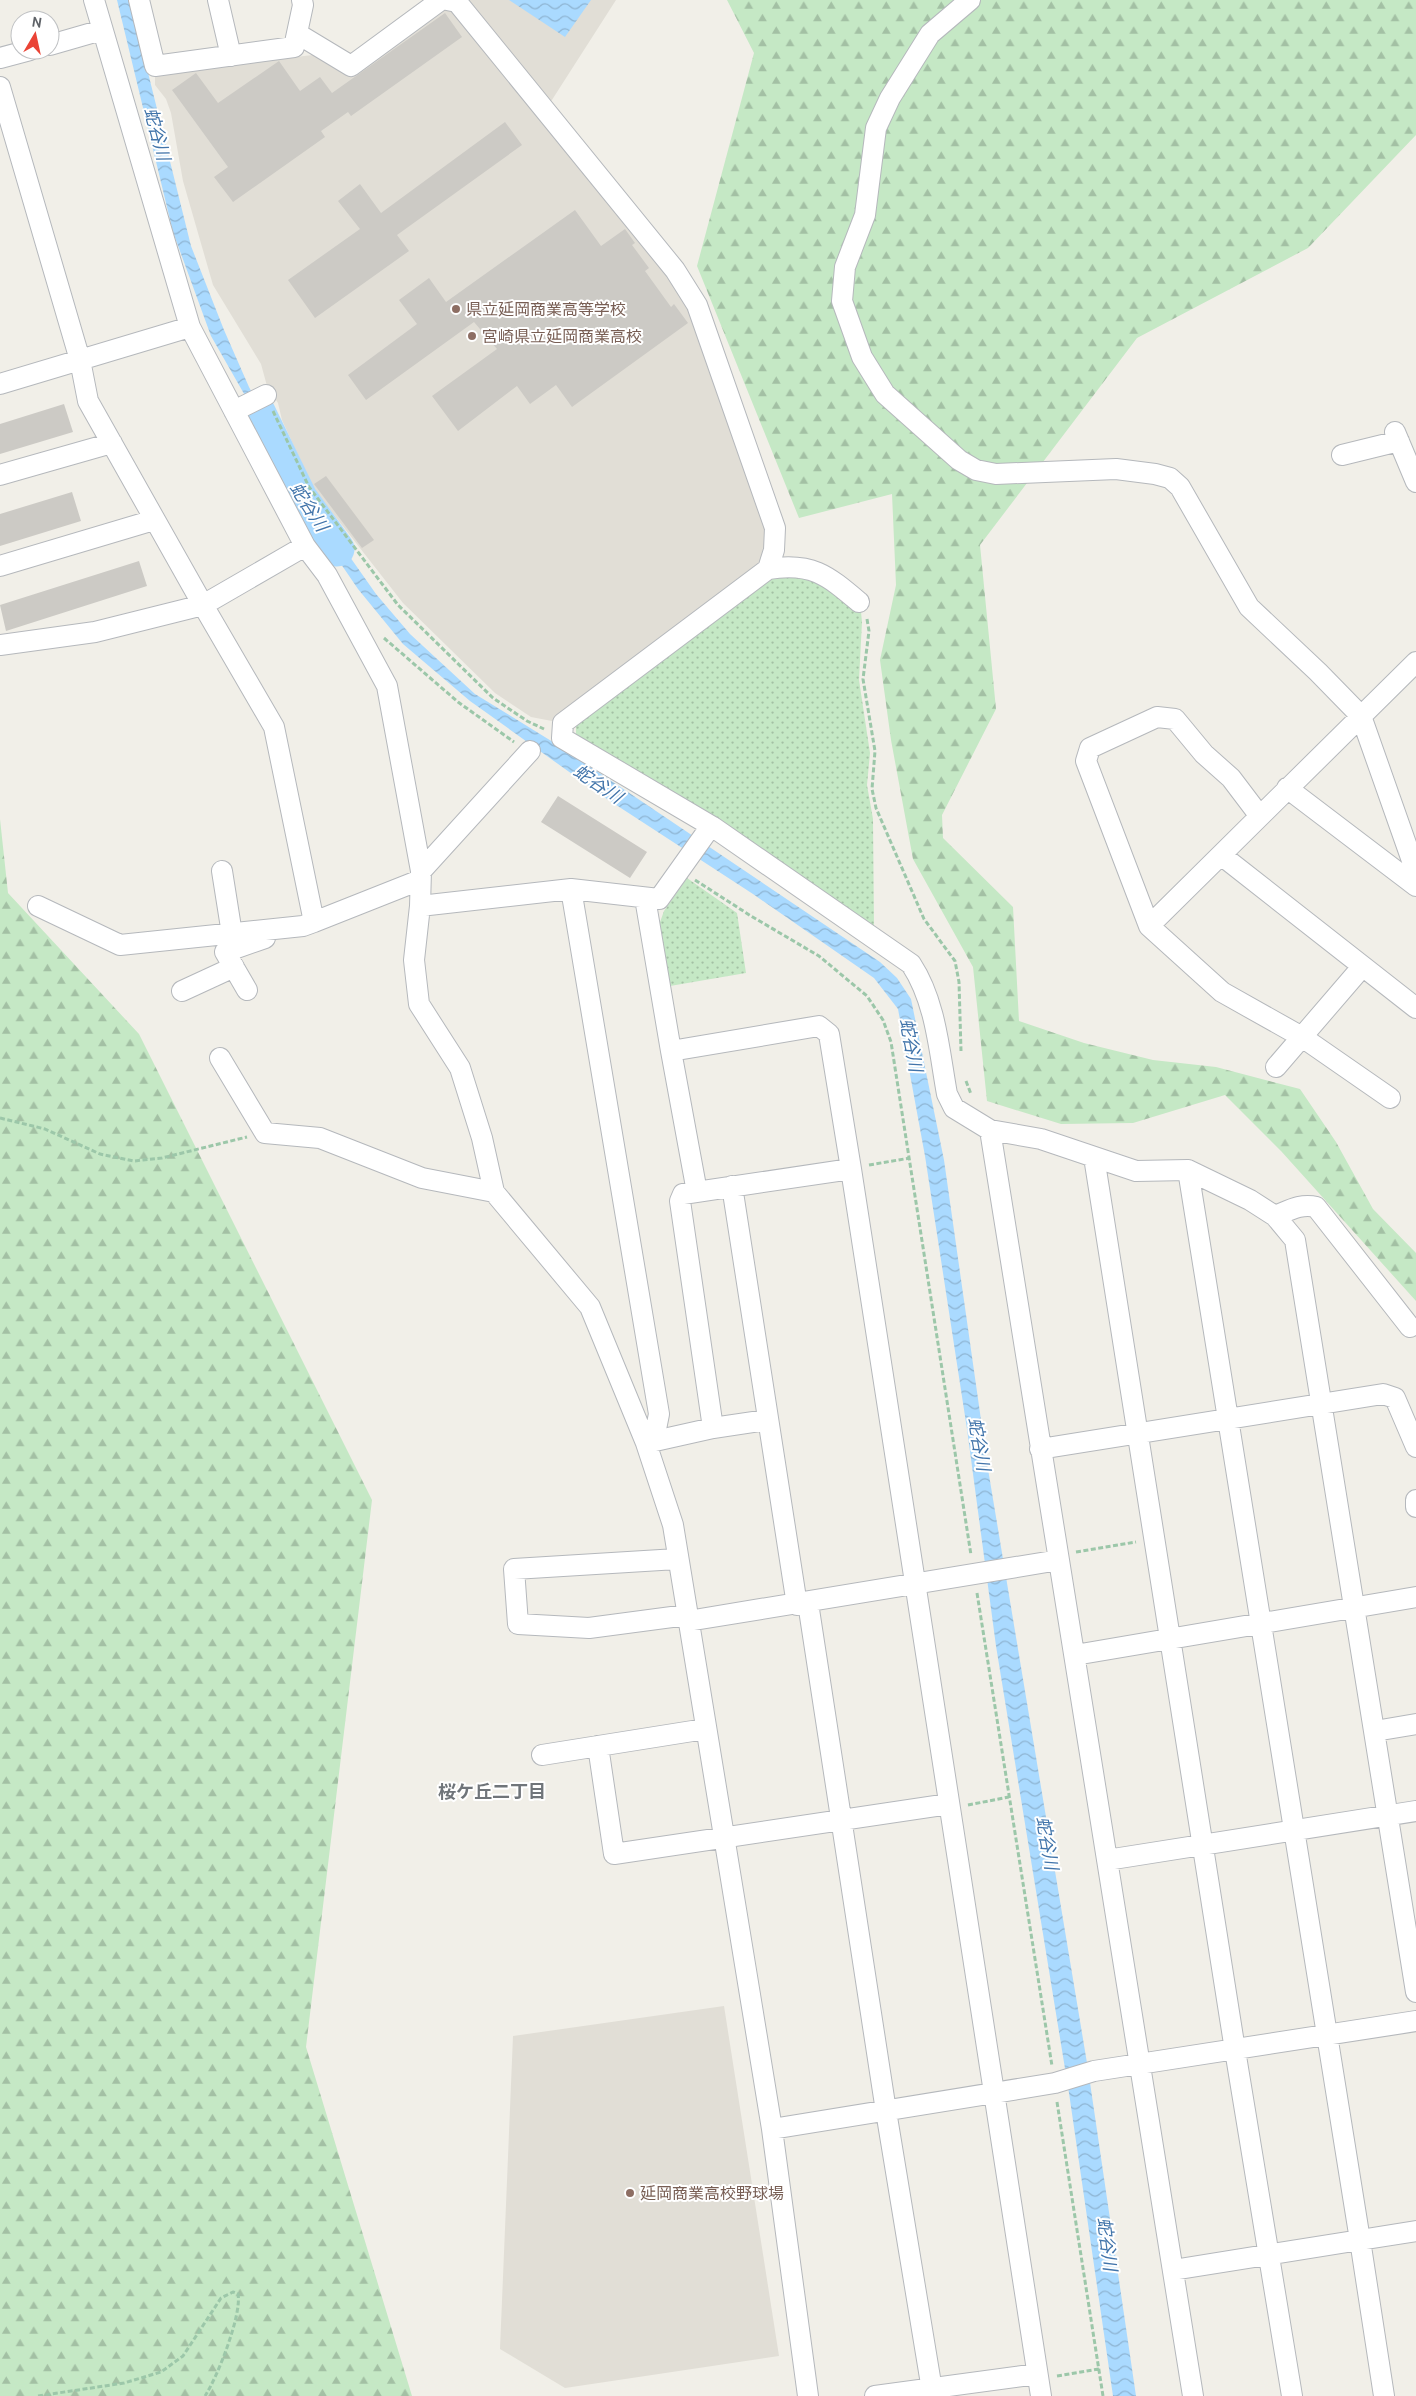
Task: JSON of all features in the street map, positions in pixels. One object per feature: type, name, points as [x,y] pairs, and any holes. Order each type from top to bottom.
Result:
[{"type":"street","points":[[94,0],[190,327],[305,546],[327,575],[387,686],[420,876],[420,906],[414,960],[418,1004],[460,1068],[482,1138],[494,1192],[590,1307],[646,1443],[673,1525],[677,1559],[772,2129],[808,2396]]},
{"type":"street","points":[[139,0],[155,66],[294,47],[303,5],[302,0]]},
{"type":"street","points":[[218,0],[231,56]]},
{"type":"street","points":[[298,34],[351,66],[441,0]]},
{"type":"street","points":[[446,0],[457,2],[675,270],[697,305],[775,528],[774,550],[768,568]]},
{"type":"street","points":[[970,0],[930,34],[890,98],[876,128],[865,215],[845,267],[842,301],[862,357],[885,394],[959,460],[976,470],[996,474],[1116,469],[1170,478],[1180,487],[1249,607],[1318,672],[1360,716],[1409,832],[1416,872]]},
{"type":"street","points":[[60,42],[102,30]]},
{"type":"street","points":[[0,88],[9,153],[80,360],[88,401],[154,520],[274,727],[308,924]]},
{"type":"street","points":[[0,384],[190,327]]},
{"type":"street","points":[[235,411],[263,397]]},
{"type":"street","points":[[0,475],[112,443]]},
{"type":"street","points":[[1342,455],[1404,446],[1416,482]]},
{"type":"street","points":[[0,566],[154,520]]},
{"type":"street","points":[[0,646],[95,632],[203,605],[305,546]]},
{"type":"street","points":[[859,602],[834,581],[809,568],[788,566],[768,568],[563,723],[562,738],[710,830],[911,964],[921,980],[928,997],[947,1094],[954,1108],[984,1126],[1041,1139],[1136,1171],[1188,1170],[1250,1200],[1275,1216],[1295,1240],[1375,1731],[1386,1816],[1409,1898],[1416,1992]]},
{"type":"street","points":[[1149,926],[1416,662]]},
{"type":"street","points":[[1259,816],[1230,778],[1204,754],[1175,719],[1158,717],[1090,748],[1086,761],[1149,926],[1222,992],[1302,1037],[1390,1098]]},
{"type":"street","points":[[248,990],[225,952],[308,924],[420,876],[529,752]]},
{"type":"street","points":[[1287,788],[1416,886]]},
{"type":"street","points":[[420,906],[571,889],[658,899],[710,830]]},
{"type":"street","points":[[1221,855],[1416,1008]]},
{"type":"street","points":[[222,871],[232,934]]},
{"type":"street","points":[[571,889],[659,1414],[656,1429],[646,1443]]},
{"type":"street","points":[[644,898],[697,1192]]},
{"type":"street","points":[[38,906],[120,945],[232,934],[308,924]]},
{"type":"street","points":[[182,991],[234,966]]},
{"type":"street","points":[[1276,1067],[1362,967]]},
{"type":"street","points":[[671,1051],[819,1026],[829,1034],[996,2092],[1039,2383],[875,2396]]},
{"type":"street","points":[[220,1058],[265,1133],[320,1138],[422,1178],[494,1192]]},
{"type":"street","points":[[984,1126],[1059,1557],[1193,2396]]},
{"type":"street","points":[[1094,1157],[1235,2050],[1292,2396]]},
{"type":"street","points":[[713,1428],[680,1201],[683,1194],[851,1168]]},
{"type":"street","points":[[1188,1170],[1262,1623],[1384,2396]]},
{"type":"street","points":[[732,1186],[767,1420],[803,1604],[842,1822],[886,2111],[932,2392]]},
{"type":"street","points":[[1275,1216],[1296,1208],[1316,1207],[1410,1327]]},
{"type":"street","points":[[1040,1448],[1383,1394],[1395,1398],[1416,1447]]},
{"type":"street","points":[[646,1443],[713,1428],[767,1420]]},
{"type":"street","points":[[1416,1500],[1416,1507]]},
{"type":"street","points":[[677,1559],[514,1570],[518,1624],[589,1628],[803,1604],[976,1576],[1014,1569],[1059,1557]]},
{"type":"street","points":[[1075,1655],[1355,1609],[1416,1597]]},
{"type":"street","points":[[1375,1731],[1416,1724]]},
{"type":"street","points":[[542,1755],[705,1729]]},
{"type":"street","points":[[598,1746],[614,1854],[950,1806]]},
{"type":"street","points":[[1107,1860],[1416,1811]]},
{"type":"street","points":[[772,2129],[1055,2083],[1094,2071],[1416,2021]]},
{"type":"street","points":[[1173,2270],[1416,2231]]},
{"type":"path","points":[[263,397],[309,487],[398,605],[493,698],[527,721],[548,731],[562,731]]},
{"type":"path","points":[[859,602],[866,610],[869,631],[863,679],[875,751],[872,789],[876,808],[924,919],[955,960],[959,982],[962,1055]]},
{"type":"path","points":[[354,625],[387,640],[464,707],[529,752]]},
{"type":"path","points":[[685,864],[751,916],[819,956],[867,996],[883,1020],[891,1042],[976,1576],[1102,2396]]},
{"type":"path","points":[[965,1078],[984,1126]]},
{"type":"path","points":[[0,1118],[45,1129],[100,1154],[134,1161],[162,1158],[265,1133]]},
{"type":"path","points":[[851,1168],[910,1158]]},
{"type":"path","points":[[1059,1557],[1154,1539]]},
{"type":"path","points":[[950,1806],[1009,1797]]},
{"type":"path","points":[[38,2396],[124,2383],[161,2372],[183,2356],[221,2298],[233,2292],[238,2294],[239,2300],[235,2319],[214,2382],[205,2396]]},
{"type":"path","points":[[1039,2383],[1099,2369]]},
{"type":"shaded area","points":[[464,0],[616,0],[550,103]]},
{"type":"shaded area","name":"宮崎県立延岡商業高校","points":[[447,5],[668,275],[690,308],[766,529],[767,542],[760,567],[552,721],[531,717],[495,693],[403,603],[313,488],[282,420],[278,403],[267,386],[261,364],[213,285],[183,181],[171,113],[166,99],[155,85],[155,74],[321,54],[349,75]]},
{"type":"shaded area","name":"延岡商業高校野球場","points":[[724,2006],[779,2356],[565,2388],[500,2349],[513,2036]]},
{"type":"green space","points":[[727,0],[1416,0],[1416,135],[1308,248],[1137,338],[980,545],[996,709],[942,815],[943,838],[1013,907],[1019,1021],[1084,1043],[1153,1060],[1216,1067],[1300,1089],[1336,1142],[1373,1209],[1416,1253],[1416,1301],[1281,1151],[1225,1095],[1133,1123],[1061,1124],[987,1101],[973,967],[913,859],[891,740],[880,660],[896,585],[892,494],[799,518],[697,266],[754,53]]},
{"type":"green space","points":[[792,571],[831,587],[861,612],[859,680],[870,753],[867,785],[873,819],[874,928],[576,735],[576,721],[775,572]]},
{"type":"green space","points":[[0,819],[8,893],[139,1034],[372,1500],[306,2047],[412,2396],[0,2396]]},
{"type":"green space","points":[[687,878],[737,913],[746,973],[670,986],[659,925],[664,911]]},
{"type":"water","points":[[117,0],[130,0],[191,246],[224,330],[249,387],[300,486],[376,594],[410,634],[475,694],[561,747],[880,962],[897,978],[911,999],[944,1160],[988,1469],[1088,2069],[1136,2396],[1113,2396],[1069,2093],[996,1646],[967,1429],[925,1156],[898,1009],[874,978],[753,894],[607,799],[470,701],[403,644],[358,589],[328,545],[211,336],[173,232]]},
{"type":"water","points":[[509,0],[591,0],[565,37]]},
{"type":"building","points":[[445,13],[462,37],[351,116],[348,112],[321,131],[325,137],[233,202],[214,177],[228,167],[172,90],[196,73],[218,103],[279,61],[300,91],[320,77],[332,93]]},
{"type":"building","points":[[505,122],[522,145],[397,235],[409,251],[315,318],[288,280],[360,229],[338,201],[360,184],[381,213]]},
{"type":"building","points":[[575,210],[601,246],[625,229],[635,243],[632,245],[649,268],[645,271],[671,307],[674,304],[688,323],[572,407],[556,385],[530,404],[517,386],[458,431],[432,396],[497,349],[474,322],[366,400],[348,375],[417,324],[399,300],[429,278],[446,302]]},
{"type":"building","points":[[64,404],[73,432],[0,454],[0,424]]},
{"type":"building","points":[[326,476],[374,540],[362,548],[314,484]]},
{"type":"building","points":[[72,492],[81,521],[0,546],[0,514]]},
{"type":"building","points":[[139,561],[147,586],[6,631],[0,605]]},
{"type":"building","points":[[558,796],[647,852],[630,878],[541,822]]},
{"type":"waterway","name":"蛇谷川","points":[[258,412],[300,498],[337,549]]},
{"type":"place","name":"県立延岡商業高等学校","points":[[456,309]]},
{"type":"place","name":"宮崎県立延岡商業高校","points":[[472,336]]},
{"type":"place","name":"延岡商業高校野球場","points":[[630,2193]]},
{"type":"district","name":"桜ケ丘二丁目","points":[[492,1792]]}]
